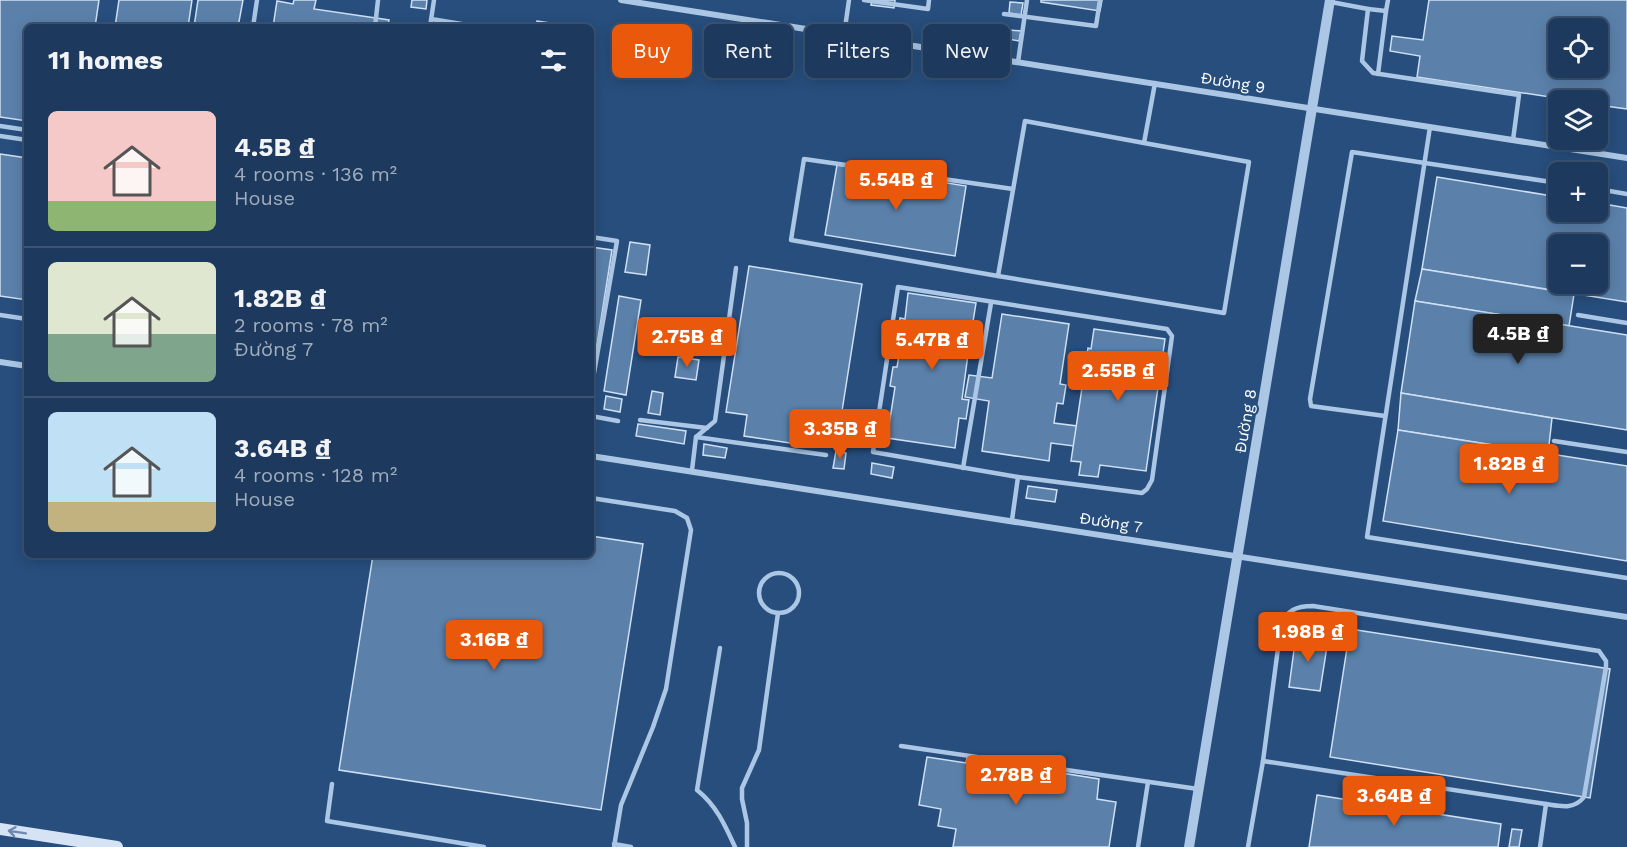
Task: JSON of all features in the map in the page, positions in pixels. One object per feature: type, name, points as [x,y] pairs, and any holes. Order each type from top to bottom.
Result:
[{"type":"main road","points":[[0,829],[117,847]]},
{"type":"street","name":"Đường 9","points":[[621,0],[647,2],[805,28]]},
{"type":"street","name":"Đường 8","points":[[1189,847],[1330,1]]},
{"type":"street","name":"Đường 9","points":[[911,45],[1627,158]]},
{"type":"street","points":[[0,362],[24,366]]},
{"type":"street","name":"Đường 7","points":[[594,456],[1627,617]]},
{"type":"lane","points":[[253,24],[257,0]]},
{"type":"lane","points":[[375,24],[378,0]]},
{"type":"lane","points":[[430,24],[434,0]]},
{"type":"lane","points":[[846,24],[849,0]]},
{"type":"lane","points":[[864,0],[928,9],[929,0]]},
{"type":"lane","points":[[1018,62],[1028,0]]},
{"type":"lane","points":[[1004,14],[1096,26],[1100,0]]},
{"type":"lane","points":[[1378,74],[1388,0]]},
{"type":"lane","points":[[1330,1],[1386,11]]},
{"type":"lane","points":[[1368,9],[1362,61],[1366,68],[1378,74],[1519,94],[1513,140]]},
{"type":"lane","points":[[431,19],[462,24]]},
{"type":"lane","points":[[1144,143],[1155,82]]},
{"type":"lane","points":[[998,276],[1025,121],[1249,162],[1224,313],[998,276],[791,240],[804,159],[1013,189]]},
{"type":"lane","points":[[0,126],[24,130]]},
{"type":"lane","points":[[1430,127],[1367,537],[1627,578]]},
{"type":"lane","points":[[0,136],[24,140]]},
{"type":"lane","points":[[1385,416],[1311,406],[1310,399],[1352,152],[1548,181]]},
{"type":"lane","points":[[1608,191],[1627,194]]},
{"type":"lane","points":[[594,237],[616,241],[594,372]]},
{"type":"lane","points":[[692,471],[696,437],[715,421],[736,268]]},
{"type":"lane","points":[[898,287],[991,303],[1167,329],[1172,336],[1152,480],[1147,489],[1142,493],[1018,477],[873,452],[898,287]]},
{"type":"lane","points":[[963,468],[991,303]]},
{"type":"lane","points":[[0,315],[24,319]]},
{"type":"lane","points":[[1578,315],[1627,323]]},
{"type":"lane","points":[[594,417],[618,421]]},
{"type":"lane","points":[[640,420],[707,428]]},
{"type":"lane","points":[[696,437],[826,455]]},
{"type":"lane","points":[[1554,441],[1627,452]]},
{"type":"lane","points":[[1012,520],[1018,477]]},
{"type":"lane","points":[[594,498],[675,511],[685,515],[691,530],[666,689],[621,805],[614,846],[631,847]]},
{"type":"lane","points":[[783,574],[794,580],[799,592],[798,599],[791,609],[778,613],[772,612],[762,604],[759,591],[761,585],[770,576],[783,574]]},
{"type":"lane","points":[[1248,847],[1263,761],[1281,626],[1291,610],[1313,606],[1599,651],[1606,661],[1584,797],[1581,802],[1571,807],[1263,761]]},
{"type":"lane","points":[[747,847],[747,823],[742,788],[759,750],[778,613]]},
{"type":"lane","points":[[720,648],[697,790],[717,811],[735,847]]},
{"type":"lane","points":[[901,746],[1198,789]]},
{"type":"lane","points":[[1138,847],[1148,782]]},
{"type":"lane","points":[[332,784],[327,821],[484,847]]},
{"type":"lane","points":[[1540,847],[1546,804]]},
{"type":"building","points":[[0,0],[99,0],[95,24],[24,24],[24,121],[0,117]]},
{"type":"building","points":[[119,0],[192,0],[188,24],[115,24]]},
{"type":"building","points":[[198,0],[243,0],[239,24],[194,24]]},
{"type":"building","points":[[294,0],[316,0],[314,9],[389,20],[388,24],[273,24],[277,1],[293,4]]},
{"type":"building","points":[[412,0],[427,0],[426,9],[411,7]]},
{"type":"building","points":[[872,0],[895,0],[894,8],[871,5]]},
{"type":"building","points":[[1041,0],[1102,0],[1100,11],[1041,2]]},
{"type":"building","points":[[1429,0],[1627,0],[1627,109],[1608,106],[1608,90],[1548,90],[1548,97],[1417,77],[1420,56],[1390,51],[1392,36],[1423,40]]},
{"type":"building","points":[[1010,2],[1023,3],[1021,15],[1009,13]]},
{"type":"building","points":[[537,21],[557,24],[536,24]]},
{"type":"building","points":[[1010,30],[1021,31],[1019,41],[1010,40]]},
{"type":"building","points":[[0,154],[24,158],[24,300],[0,296]]},
{"type":"building","points":[[837,165],[966,186],[955,256],[825,235]]},
{"type":"building","points":[[1437,177],[1548,195],[1548,222],[1608,222],[1608,205],[1627,208],[1627,302],[1577,294],[1608,294],[1608,234],[1548,234],[1548,289],[1422,269]]},
{"type":"building","points":[[630,242],[650,245],[646,275],[625,272]]},
{"type":"building","points":[[594,247],[612,250],[594,364]]},
{"type":"building","points":[[749,266],[862,284],[839,430],[820,427],[816,447],[744,436],[747,415],[726,412]]},
{"type":"building","points":[[1422,269],[1548,290],[1548,294],[1574,294],[1569,326],[1415,301]]},
{"type":"building","points":[[908,293],[976,303],[972,328],[976,329],[973,348],[969,347],[962,399],[969,400],[966,419],[959,418],[955,448],[887,438],[895,387],[890,386],[893,367],[897,367],[902,337],[898,336],[900,318],[905,319]]},
{"type":"building","points":[[619,296],[641,300],[626,395],[604,391]]},
{"type":"building","points":[[1415,301],[1627,335],[1627,430],[1401,393]]},
{"type":"building","points":[[1002,314],[1069,324],[1060,384],[1066,385],[1063,404],[1057,403],[1054,423],[1077,426],[1074,446],[1051,443],[1049,461],[982,451],[989,401],[965,397],[969,375],[992,378]]},
{"type":"building","points":[[1094,329],[1165,339],[1146,471],[1100,465],[1098,477],[1079,475],[1081,462],[1071,461],[1088,348],[1091,349]]},
{"type":"building","points":[[678,357],[699,360],[696,380],[675,377]]},
{"type":"building","points":[[652,391],[663,393],[660,415],[648,413]]},
{"type":"building","points":[[1401,393],[1552,418],[1548,454],[1398,430]]},
{"type":"building","points":[[606,396],[622,399],[620,412],[604,409]]},
{"type":"building","points":[[638,424],[686,431],[684,444],[636,436]]},
{"type":"building","points":[[1398,430],[1627,466],[1627,561],[1383,521]]},
{"type":"building","points":[[704,444],[727,448],[725,458],[703,455]]},
{"type":"building","points":[[836,451],[846,453],[844,469],[833,468]]},
{"type":"building","points":[[872,463],[894,467],[892,478],[871,474]]},
{"type":"building","points":[[1028,486],[1057,490],[1055,502],[1026,498]]},
{"type":"building","points":[[594,536],[643,544],[601,810],[339,770],[373,558],[594,558]]},
{"type":"building","points":[[1350,629],[1610,669],[1590,798],[1330,757]]},
{"type":"building","points":[[1296,635],[1328,640],[1320,691],[1289,687]]},
{"type":"building","points":[[927,757],[966,763],[967,758],[1099,779],[1097,799],[1116,802],[1109,847],[953,847],[956,829],[938,826],[941,809],[919,805]]},
{"type":"building","points":[[1317,795],[1501,824],[1498,847],[1309,847]]},
{"type":"building","points":[[1512,829],[1522,830],[1519,847],[1509,847]]}]
